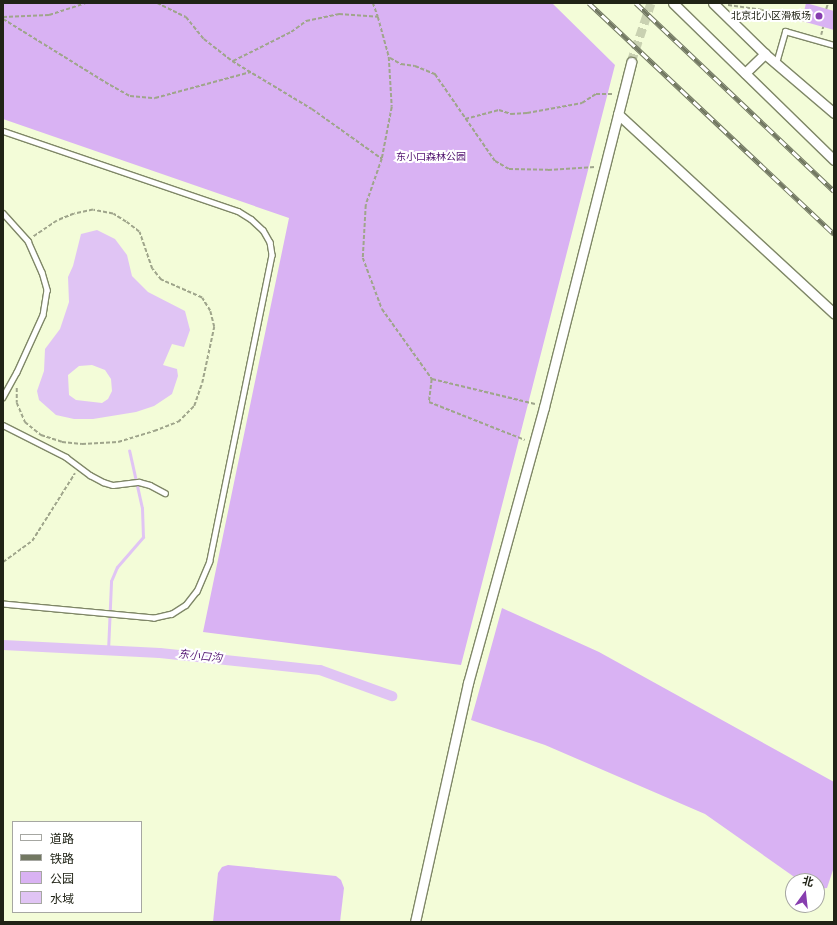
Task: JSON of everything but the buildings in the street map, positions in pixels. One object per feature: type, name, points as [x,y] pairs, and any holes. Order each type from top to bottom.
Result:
[{"type":"street","points":[[673,3],[834,160]]},
{"type":"street","points":[[712,3],[765,54],[834,113]]},
{"type":"street","points":[[745,73],[765,54]]},
{"type":"street","points":[[415,922],[468,683],[544,407],[631,62]]},
{"type":"street","points":[[618,114],[834,313]]},
{"type":"lane","points":[[776,63],[785,31],[834,45]]},
{"type":"lane","points":[[3,131],[238,211],[251,219],[263,230],[270,242],[272,255],[210,561],[204,578],[186,605],[172,614],[154,618],[3,604]]},
{"type":"lane","points":[[3,214],[28,241],[42,272],[47,290],[43,315],[3,397]]},
{"type":"lane","points":[[3,425],[66,457],[78,467],[103,482],[113,485],[139,482],[150,485],[165,493]]},
{"type":"path","points":[[3,18],[49,15],[87,3]]},
{"type":"path","points":[[157,3],[186,17],[204,38],[232,62],[312,110],[382,159]]},
{"type":"path","points":[[373,3],[389,57],[392,107],[382,159],[366,205],[363,258],[382,309],[432,379],[544,407]]},
{"type":"path","points":[[826,9],[828,3]]},
{"type":"path","points":[[721,12],[730,4],[762,10],[802,21]]},
{"type":"path","points":[[232,62],[266,45],[306,21],[339,14],[378,17]]},
{"type":"path","points":[[3,18],[130,96],[155,98],[250,72]]},
{"type":"path","points":[[389,57],[401,64],[415,66],[435,74],[495,161],[509,169],[548,170],[605,166]]},
{"type":"path","points":[[465,118],[499,110],[511,114],[527,113],[582,103],[596,94],[623,94]]},
{"type":"path","points":[[17,388],[17,403],[25,422],[41,435],[62,442],[82,444],[118,442],[126,440],[178,422],[194,406],[202,383],[214,327],[210,310],[202,298],[161,280],[152,269],[138,232],[113,214],[93,210],[74,214],[57,221],[28,241]]},
{"type":"path","points":[[432,379],[429,402],[534,443]]},
{"type":"path","points":[[3,562],[32,541],[78,467]]},
{"type":"green space","name":"东小口森林公园","points":[[3,3],[552,3],[615,65],[461,665],[203,632],[289,218],[3,119]]},
{"type":"green space","name":"北京北小区滑板场","points":[[806,3],[834,11],[834,30],[802,21]]},
{"type":"green space","points":[[502,608],[599,652],[834,782],[834,867],[827,888],[825,888],[825,873],[789,873],[705,814],[545,745],[471,720]]},
{"type":"green space","points":[[228,865],[336,876],[341,880],[344,888],[340,922],[213,922],[218,873],[222,867]]},
{"type":"water","points":[[97,230],[115,239],[127,255],[132,276],[148,292],[185,311],[190,330],[184,347],[172,344],[163,365],[177,369],[178,376],[172,394],[154,406],[136,412],[93,419],[74,419],[56,415],[39,400],[37,391],[44,371],[45,349],[60,329],[69,302],[68,277],[73,266],[81,234]],"holes":[[[92,365],[105,370],[111,379],[112,391],[108,399],[102,403],[76,400],[69,395],[68,375],[79,366]]]},
{"type":"waterway","points":[[108,651],[111,581],[117,567],[143,537],[142,508],[129,450]]},
{"type":"waterway","name":"东小口沟","points":[[3,645],[160,653],[320,670],[392,696]]},
{"type":"tunnel","points":[[631,62],[651,3]]},
{"type":"railway","points":[[589,3],[834,234]]},
{"type":"railway","points":[[636,3],[834,191]]},
{"type":"place","name":"北京北小区滑板场","points":[[819,16]]}]
